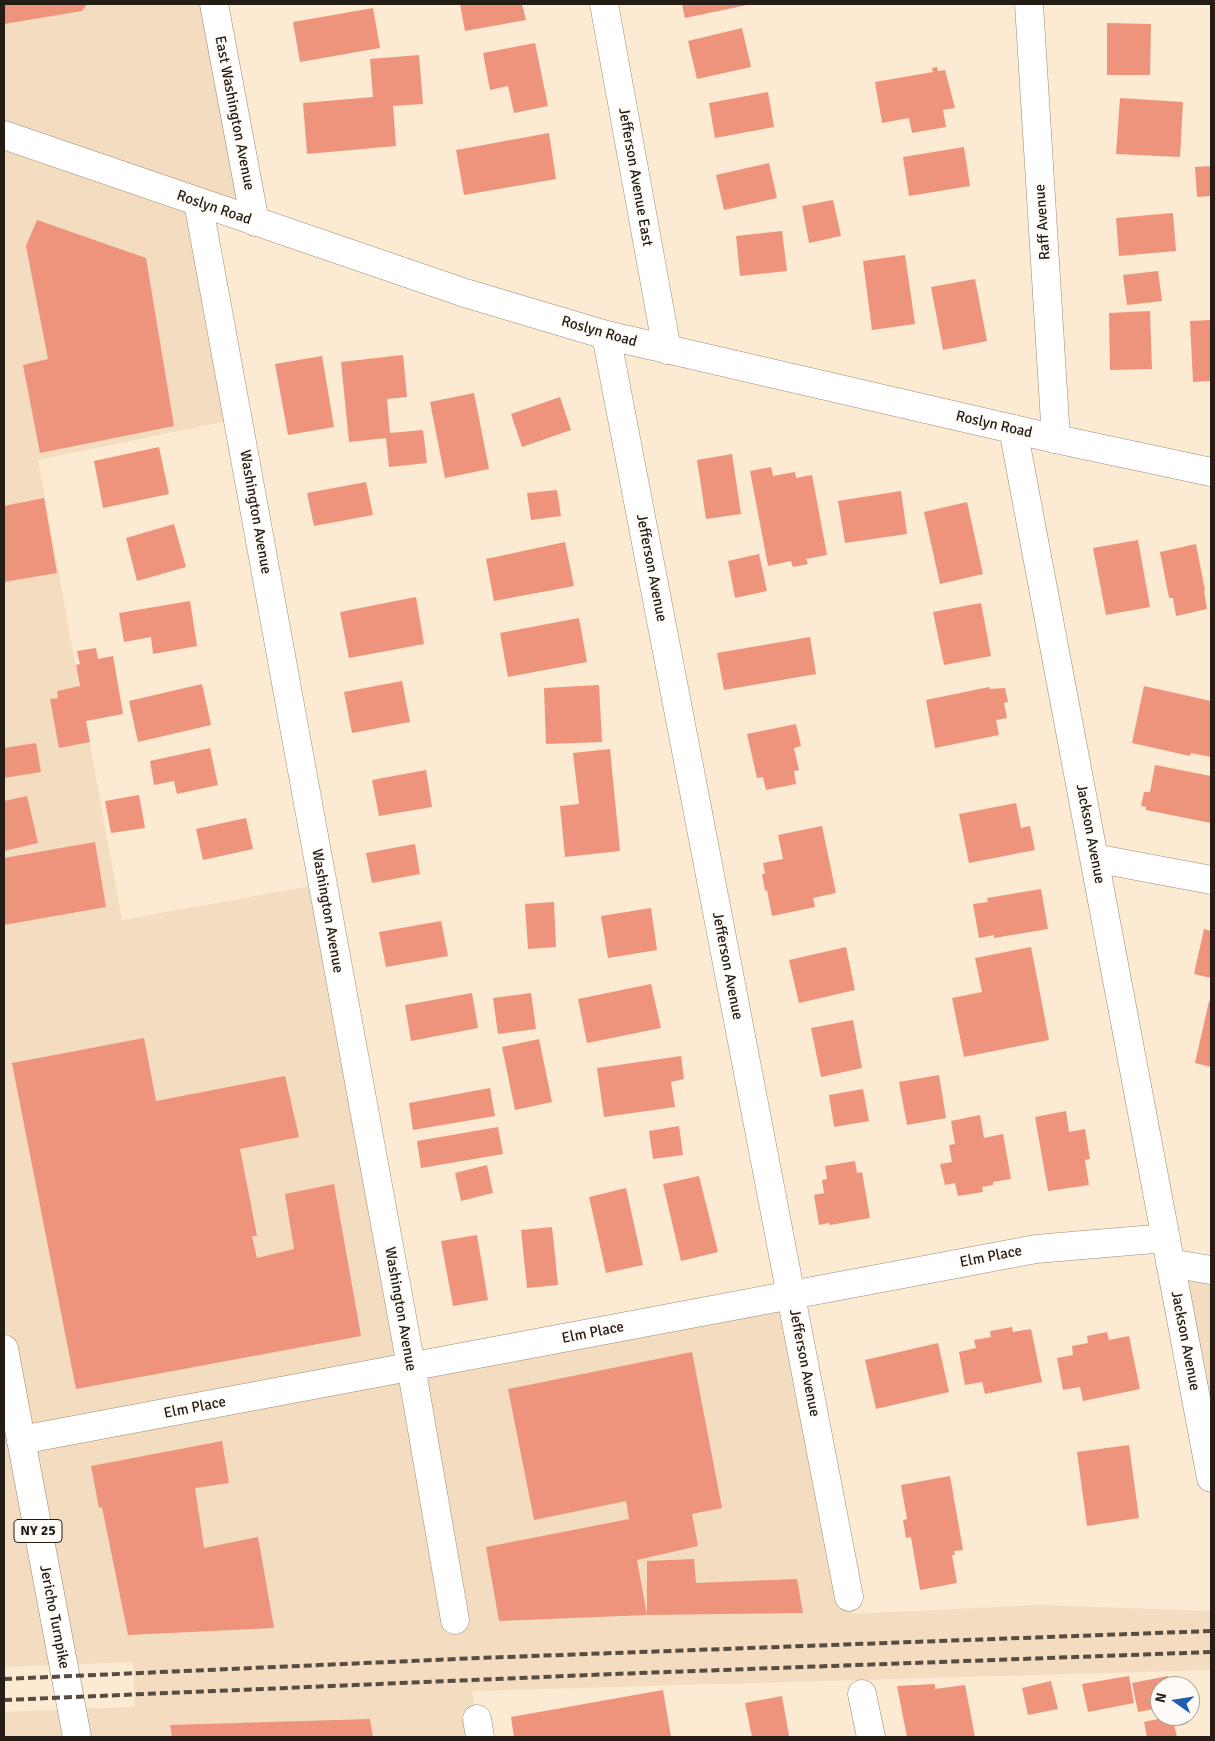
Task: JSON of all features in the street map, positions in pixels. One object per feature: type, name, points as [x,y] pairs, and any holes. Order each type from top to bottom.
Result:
[{"type":"street","name":"East Washington Avenue","points":[[214,4],[255,222]]},
{"type":"street","name":"Jefferson Avenue East","points":[[604,4],[667,350]]},
{"type":"street","name":"Raff Avenue","points":[[1029,4],[1056,440]]},
{"type":"street","name":"Roslyn Road","points":[[4,135],[465,293],[606,335],[1056,440],[1211,472]]},
{"type":"street","name":"Washington Avenue","points":[[198,202],[411,1366],[455,1620]]},
{"type":"street","name":"Jefferson Avenue","points":[[606,335],[849,1597]]},
{"type":"street","name":"Jackson Avenue","points":[[1013,430],[1211,1478]]},
{"type":"street","points":[[1094,858],[1211,880]]},
{"type":"street","name":"Elm Place","points":[[21,1440],[1036,1249],[1168,1250],[1211,1270]]},
{"type":"street","name":"Jericho Turnpike","points":[[4,1349],[77,1737]]},
{"type":"street","points":[[862,1694],[870,1737]]},
{"type":"shaded area","points":[[4,4],[214,4],[255,222],[199,202],[232,420],[38,460],[122,920],[311,886],[411,1366],[791,1296],[853,1614],[1039,1605],[1211,1611],[1211,1670],[472,1691],[480,1737],[4,1737],[4,1712],[135,1707],[133,1662],[4,1667]]},
{"type":"shaded area","points":[[1176,1263],[1211,1270],[1211,1465]]},
{"type":"building","points":[[4,4],[87,4],[82,11],[4,24]]},
{"type":"building","points":[[460,4],[522,4],[526,20],[465,31]]},
{"type":"building","points":[[682,4],[747,4],[747,5],[685,18]]},
{"type":"building","points":[[373,8],[380,48],[300,62],[293,22]]},
{"type":"building","points":[[1107,23],[1151,24],[1150,75],[1107,75]]},
{"type":"building","points":[[742,28],[751,67],[697,79],[688,41]]},
{"type":"building","points":[[535,43],[548,106],[514,113],[508,86],[490,90],[483,53]]},
{"type":"building","points":[[419,55],[423,104],[393,106],[396,146],[307,154],[303,103],[373,97],[370,59]]},
{"type":"building","points":[[937,67],[938,71],[945,70],[955,108],[943,110],[946,127],[912,133],[909,118],[882,123],[875,82],[933,72],[932,68]]},
{"type":"building","points":[[768,92],[774,127],[715,138],[709,103]]},
{"type":"building","points":[[1120,98],[1183,102],[1180,157],[1116,154]]},
{"type":"building","points":[[549,133],[556,179],[464,195],[456,150]]},
{"type":"building","points":[[964,147],[970,186],[909,196],[903,157]]},
{"type":"building","points":[[769,163],[777,198],[724,210],[716,175]]},
{"type":"building","points":[[1211,166],[1211,196],[1197,197],[1195,167]]},
{"type":"building","points":[[833,200],[841,236],[809,243],[802,206]]},
{"type":"building","points":[[1173,213],[1176,251],[1119,256],[1116,218]]},
{"type":"building","points":[[37,220],[146,258],[174,426],[40,453],[23,365],[48,359],[26,246]]},
{"type":"building","points":[[782,231],[787,271],[740,276],[736,236]]},
{"type":"building","points":[[905,255],[915,324],[872,330],[863,261]]},
{"type":"building","points":[[1158,271],[1162,301],[1127,305],[1123,275]]},
{"type":"building","points":[[975,279],[987,341],[943,350],[931,287]]},
{"type":"building","points":[[1150,311],[1152,369],[1110,370],[1109,313]]},
{"type":"building","points":[[1211,320],[1211,381],[1193,382],[1190,321]]},
{"type":"building","points":[[403,355],[407,397],[387,399],[390,433],[423,430],[427,463],[389,467],[386,438],[349,442],[341,362]]},
{"type":"building","points":[[322,356],[334,427],[288,435],[275,364]]},
{"type":"building","points":[[474,393],[489,469],[445,478],[430,402]]},
{"type":"building","points":[[560,397],[571,430],[522,447],[511,414]]},
{"type":"building","points":[[159,447],[169,494],[103,508],[94,461]]},
{"type":"building","points":[[732,454],[741,514],[706,519],[697,460]]},
{"type":"building","points":[[771,467],[773,476],[795,472],[796,478],[812,475],[827,555],[806,559],[808,564],[793,567],[791,561],[768,566],[750,471]]},
{"type":"building","points":[[366,482],[373,515],[314,526],[307,493]]},
{"type":"building","points":[[557,490],[561,516],[531,520],[527,493]]},
{"type":"building","points":[[901,491],[907,534],[845,543],[838,501]]},
{"type":"building","points":[[44,498],[57,573],[4,582],[4,506]]},
{"type":"building","points":[[967,502],[983,574],[940,584],[924,512]]},
{"type":"building","points":[[174,524],[186,567],[137,581],[126,538]]},
{"type":"building","points":[[1138,540],[1150,607],[1106,615],[1093,548]]},
{"type":"building","points":[[565,542],[574,586],[494,601],[486,559]]},
{"type":"building","points":[[1196,544],[1207,609],[1176,616],[1173,598],[1169,598],[1160,552]]},
{"type":"building","points":[[759,554],[767,591],[735,598],[728,561]]},
{"type":"building","points":[[416,597],[424,644],[349,658],[340,612]]},
{"type":"building","points":[[190,601],[197,646],[153,654],[151,637],[124,642],[119,613]]},
{"type":"building","points":[[981,603],[991,656],[944,665],[933,612]]},
{"type":"building","points":[[579,618],[587,662],[508,677],[500,633]]},
{"type":"building","points":[[810,637],[816,674],[724,690],[717,653]]},
{"type":"building","points":[[96,648],[98,659],[113,656],[123,714],[86,721],[90,742],[59,748],[50,699],[58,698],[57,691],[80,686],[76,665],[80,664],[77,651]]},
{"type":"building","points":[[402,681],[410,722],[352,733],[344,692]]},
{"type":"building","points":[[202,684],[211,725],[138,742],[129,701]]},
{"type":"building","points":[[599,685],[602,742],[546,744],[544,688]]},
{"type":"building","points":[[1144,686],[1211,701],[1211,757],[1191,753],[1190,756],[1132,743]]},
{"type":"building","points":[[989,687],[990,689],[1005,688],[1008,702],[1004,703],[1007,718],[996,720],[999,735],[935,748],[926,700]]},
{"type":"building","points":[[796,724],[801,746],[794,748],[799,770],[794,771],[796,784],[766,790],[763,777],[757,778],[747,734]]},
{"type":"building","points":[[36,743],[41,772],[4,778],[4,748]]},
{"type":"building","points":[[210,748],[218,785],[177,794],[174,781],[154,785],[150,761]]},
{"type":"building","points":[[610,749],[620,851],[565,857],[560,806],[579,804],[573,753]]},
{"type":"building","points":[[1155,765],[1211,776],[1211,823],[1146,810],[1146,807],[1141,806],[1144,792],[1150,792]]},
{"type":"building","points":[[426,770],[432,807],[379,816],[372,780]]},
{"type":"building","points":[[139,795],[145,828],[111,833],[105,801]]},
{"type":"building","points":[[27,796],[38,843],[4,851],[4,801]]},
{"type":"building","points":[[1016,803],[1021,828],[1030,826],[1035,850],[969,863],[959,814]]},
{"type":"building","points":[[246,818],[253,849],[203,860],[196,829]]},
{"type":"building","points":[[822,826],[836,893],[813,898],[815,907],[772,916],[762,874],[765,874],[763,863],[783,859],[778,835]]},
{"type":"building","points":[[95,842],[106,907],[4,925],[4,858]]},
{"type":"building","points":[[415,844],[420,874],[372,883],[366,853]]},
{"type":"building","points":[[1041,889],[1048,929],[994,938],[994,935],[979,938],[973,904],[988,902],[987,898]]},
{"type":"building","points":[[554,902],[556,947],[528,949],[525,904]]},
{"type":"building","points":[[651,908],[657,950],[608,958],[601,916]]},
{"type":"building","points":[[441,921],[448,956],[386,967],[379,932]]},
{"type":"building","points":[[1204,929],[1211,931],[1211,978],[1194,974]]},
{"type":"building","points":[[846,947],[855,990],[799,1003],[789,960]]},
{"type":"building","points":[[1031,947],[1049,1040],[964,1057],[952,998],[982,992],[975,958]]},
{"type":"building","points":[[651,984],[661,1028],[587,1043],[578,999]]},
{"type":"building","points":[[472,993],[478,1028],[411,1041],[405,1005]]},
{"type":"building","points":[[531,993],[536,1029],[498,1034],[493,998]]},
{"type":"building","points":[[1209,1001],[1211,1001],[1211,1067],[1195,1063]]},
{"type":"building","points":[[853,1020],[862,1068],[821,1077],[811,1028]]},
{"type":"building","points":[[144,1038],[156,1101],[285,1076],[299,1137],[240,1149],[257,1236],[252,1236],[257,1258],[294,1249],[285,1194],[334,1184],[361,1336],[76,1389],[12,1063]]},
{"type":"building","points":[[539,1039],[552,1102],[515,1110],[502,1047]]},
{"type":"building","points":[[681,1056],[684,1079],[671,1082],[675,1107],[604,1117],[597,1068]]},
{"type":"building","points":[[939,1075],[946,1118],[907,1125],[899,1082]]},
{"type":"building","points":[[490,1088],[495,1116],[413,1130],[409,1103]]},
{"type":"building","points":[[863,1089],[869,1121],[834,1127],[829,1095]]},
{"type":"building","points":[[1066,1111],[1069,1132],[1085,1129],[1090,1159],[1085,1160],[1089,1185],[1048,1191],[1035,1117]]},
{"type":"building","points":[[980,1115],[984,1138],[1003,1134],[1011,1179],[993,1182],[993,1185],[982,1187],[983,1192],[958,1196],[955,1183],[945,1185],[940,1164],[952,1162],[949,1145],[955,1144],[951,1121]]},
{"type":"building","points":[[679,1126],[683,1155],[653,1159],[649,1131]]},
{"type":"building","points":[[498,1127],[503,1154],[421,1168],[417,1141]]},
{"type":"building","points":[[855,1161],[857,1173],[862,1172],[870,1218],[819,1225],[814,1195],[824,1193],[822,1180],[827,1179],[825,1166]]},
{"type":"building","points":[[487,1165],[493,1193],[461,1201],[455,1173]]},
{"type":"building","points":[[699,1176],[718,1252],[681,1261],[663,1184]]},
{"type":"building","points":[[626,1188],[643,1265],[606,1273],[589,1197]]},
{"type":"building","points":[[552,1227],[558,1285],[527,1288],[521,1230]]},
{"type":"building","points":[[477,1235],[488,1300],[453,1306],[441,1241]]},
{"type":"building","points":[[1012,1327],[1013,1332],[1031,1329],[1042,1382],[985,1394],[982,1382],[965,1385],[959,1352],[976,1348],[974,1340],[991,1337],[990,1331]]},
{"type":"building","points":[[1107,1332],[1109,1340],[1129,1336],[1140,1389],[1083,1401],[1080,1387],[1063,1390],[1057,1358],[1073,1355],[1072,1346],[1088,1343],[1087,1336]]},
{"type":"building","points":[[938,1343],[949,1392],[876,1409],[865,1360]]},
{"type":"building","points":[[692,1352],[722,1508],[692,1514],[698,1546],[637,1560],[647,1615],[499,1621],[486,1547],[629,1519],[626,1501],[534,1520],[508,1389]]},
{"type":"building","points":[[222,1441],[229,1483],[195,1488],[204,1548],[258,1537],[274,1628],[128,1635],[102,1507],[99,1508],[91,1466]]},
{"type":"building","points":[[1129,1445],[1139,1518],[1087,1526],[1077,1452]]},
{"type":"building","points":[[950,1476],[963,1550],[954,1551],[955,1555],[952,1555],[957,1583],[920,1590],[911,1537],[906,1538],[903,1520],[907,1519],[901,1485]]},
{"type":"building","points":[[694,1559],[696,1583],[797,1579],[803,1613],[647,1615],[647,1561]]},
{"type":"building","points":[[1129,1676],[1134,1703],[1088,1712],[1082,1684]]},
{"type":"building","points":[[1150,1680],[1150,1710],[1138,1712],[1132,1683]]},
{"type":"building","points":[[1051,1681],[1058,1709],[1028,1715],[1022,1688]]},
{"type":"building","points":[[935,1684],[935,1689],[965,1685],[975,1737],[907,1737],[897,1686]]},
{"type":"building","points":[[663,1690],[671,1737],[514,1737],[511,1717]]},
{"type":"building","points":[[782,1696],[789,1736],[752,1737],[745,1703]]},
{"type":"building","points":[[370,1719],[373,1737],[172,1737],[170,1725]]},
{"type":"building","points":[[1150,1721],[1150,1726],[1174,1726],[1177,1737],[1147,1737],[1144,1722]]},
{"type":"railway","points":[[4,1679],[479,1658],[1211,1631]]},
{"type":"railway","points":[[4,1700],[613,1674],[1211,1652]]}]
